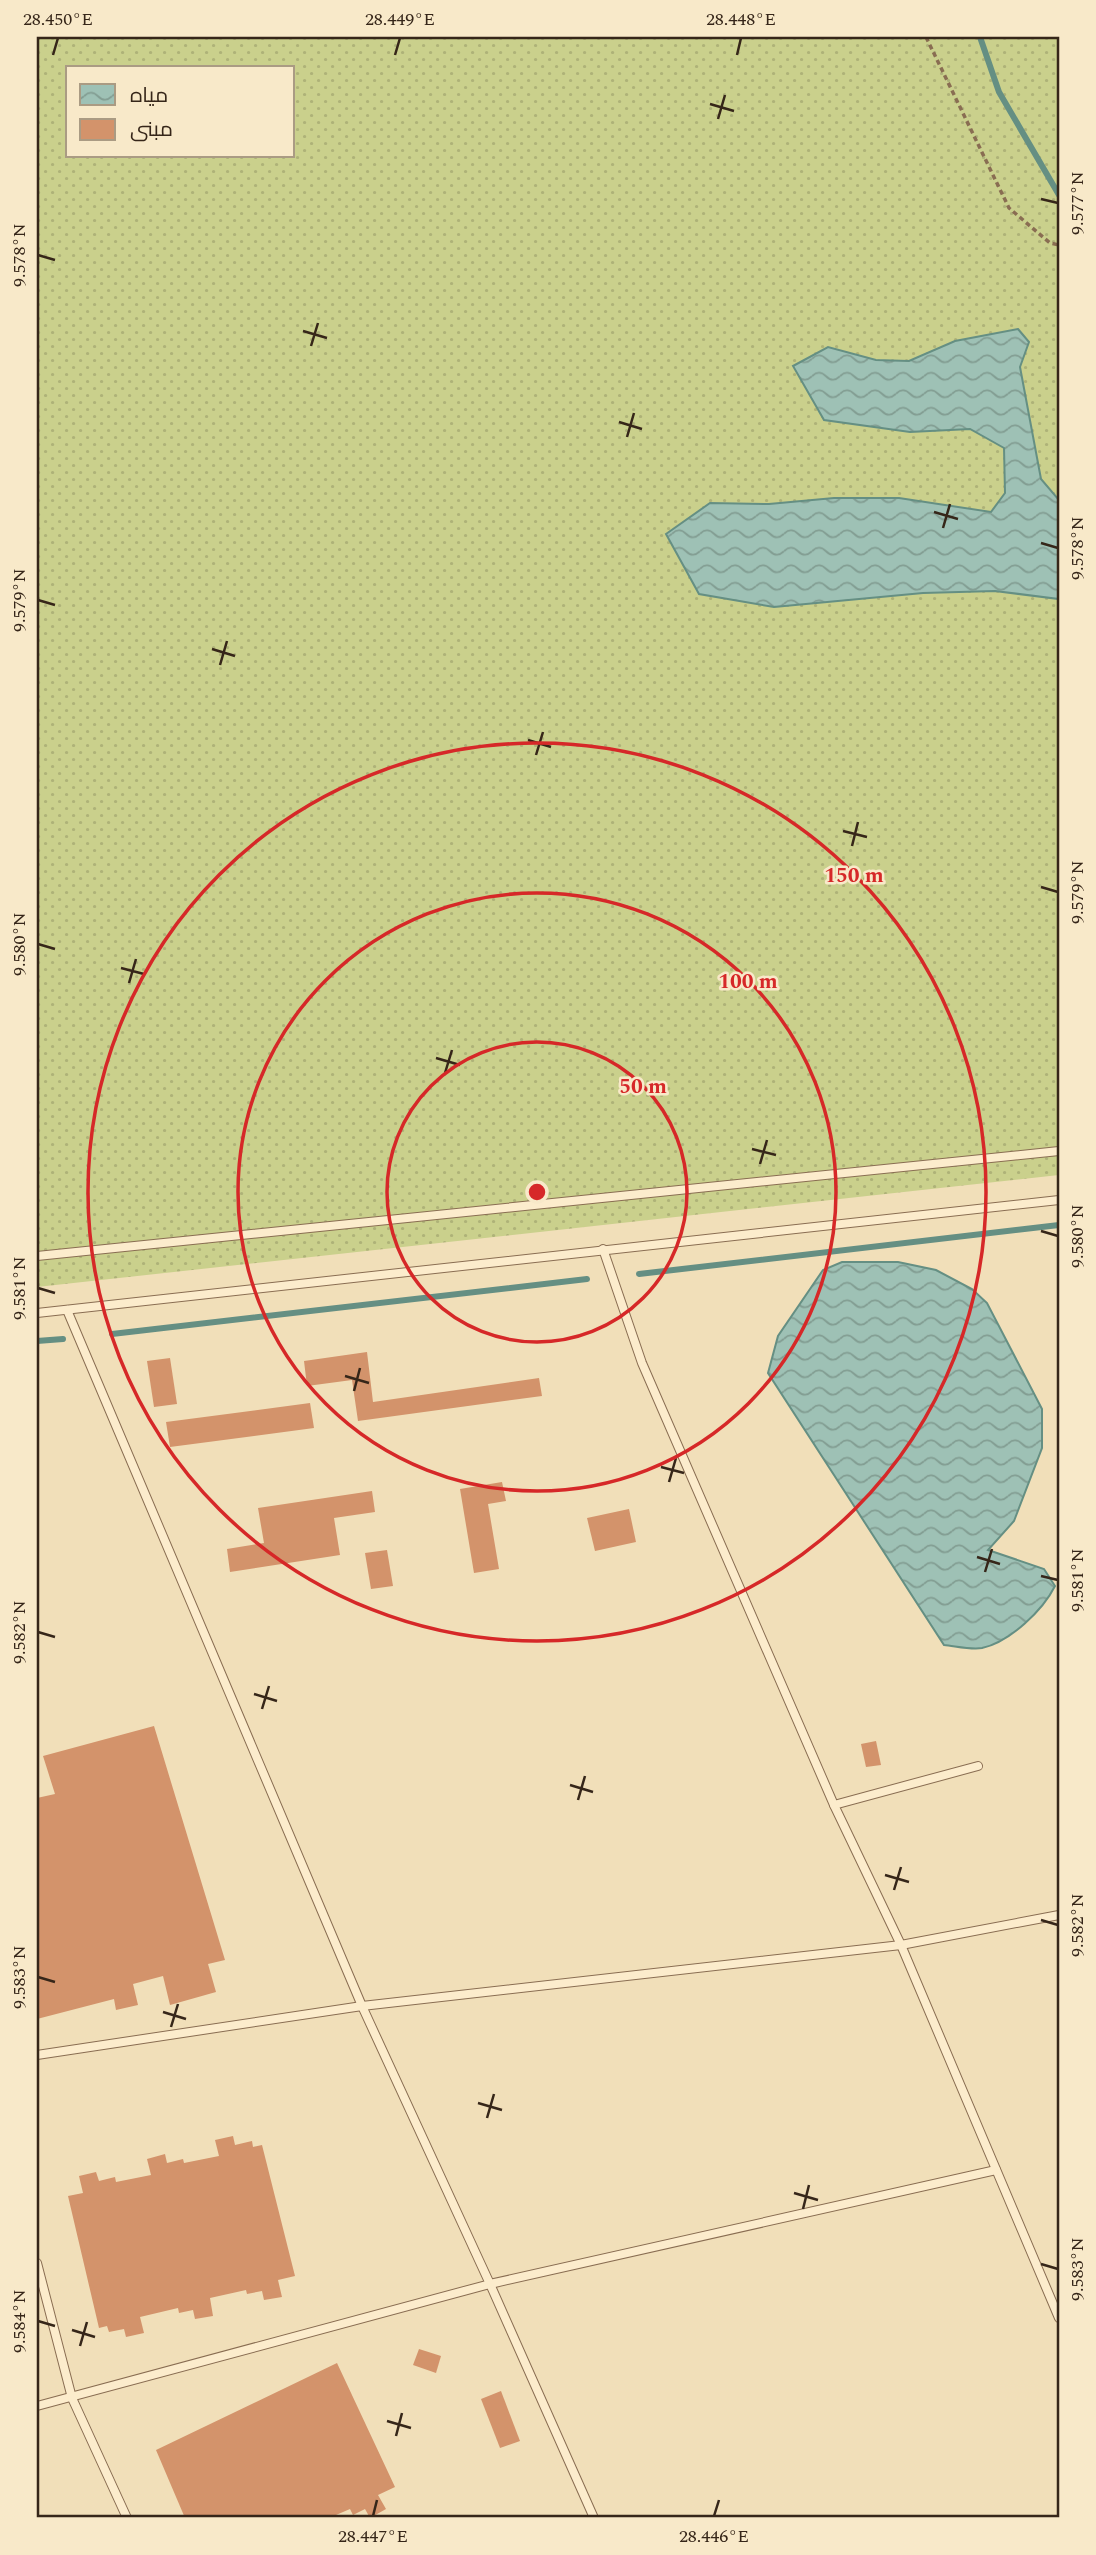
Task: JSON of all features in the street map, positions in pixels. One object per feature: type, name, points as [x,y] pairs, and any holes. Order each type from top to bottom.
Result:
[{"type":"lane","points":[[37,1256],[1059,1151]]},
{"type":"lane","points":[[37,1313],[1059,1200]]},
{"type":"lane","points":[[603,1250],[642,1363],[834,1805],[901,1945],[1059,2318]]},
{"type":"lane","points":[[67,1310],[362,2006],[491,2284],[594,2518]]},
{"type":"lane","points":[[834,1805],[978,1766]]},
{"type":"lane","points":[[37,2055],[362,2006],[901,1945],[1059,1915]]},
{"type":"lane","points":[[37,2406],[72,2399],[491,2284],[996,2170]]},
{"type":"lane","points":[[37,2263],[72,2399],[127,2518]]},
{"type":"path","points":[[926,37],[1009,208],[1050,243],[1059,245]]},
{"type":"green space","points":[[37,37],[1059,37],[1059,500],[1041,479],[1020,367],[1029,342],[955,341],[909,361],[876,360],[828,347],[910,432],[970,429],[1005,448],[1005,493],[991,512],[899,498],[834,498],[769,504],[699,594],[774,606],[923,593],[995,591],[1059,599],[1059,1175],[37,1287]]},
{"type":"water","points":[[1018,329],[1029,342],[1020,367],[1041,479],[1059,500],[1059,599],[995,591],[923,593],[774,607],[699,594],[666,534],[710,503],[769,504],[834,498],[899,498],[991,512],[1005,493],[1004,448],[970,429],[910,432],[824,420],[793,366],[828,347],[876,360],[909,361],[955,341]]},
{"type":"water","points":[[842,1262],[898,1262],[936,1270],[972,1289],[987,1303],[1042,1409],[1042,1448],[1014,1521],[988,1550],[1044,1569],[1055,1586],[1034,1615],[993,1645],[968,1648],[944,1645],[768,1373],[778,1336],[823,1270]]},
{"type":"building","points":[[367,1352],[373,1402],[539,1378],[542,1396],[358,1421],[352,1380],[307,1386],[304,1361]]},
{"type":"building","points":[[170,1358],[177,1404],[154,1407],[147,1361]]},
{"type":"building","points":[[310,1403],[314,1428],[170,1447],[166,1422]]},
{"type":"building","points":[[502,1482],[506,1501],[488,1504],[499,1569],[474,1573],[460,1489]]},
{"type":"building","points":[[372,1491],[375,1512],[334,1518],[340,1555],[230,1572],[227,1549],[264,1543],[258,1508]]},
{"type":"building","points":[[629,1509],[636,1542],[595,1551],[587,1518]]},
{"type":"building","points":[[387,1550],[393,1586],[371,1589],[365,1553]]},
{"type":"building","points":[[154,1726],[225,1960],[208,1964],[216,1992],[170,2005],[163,1976],[133,1984],[138,2005],[116,2010],[114,1999],[37,2019],[37,1798],[55,1794],[43,1756]]},
{"type":"building","points":[[876,1741],[881,1765],[866,1767],[861,1744]]},
{"type":"building","points":[[233,2136],[235,2145],[252,2141],[253,2147],[262,2145],[295,2276],[278,2280],[282,2297],[264,2300],[262,2291],[247,2294],[246,2290],[210,2298],[213,2316],[195,2319],[193,2310],[179,2313],[178,2308],[140,2317],[144,2333],[126,2337],[124,2329],[109,2332],[107,2326],[99,2328],[68,2196],[83,2193],[79,2176],[96,2172],[99,2181],[115,2177],[116,2182],[151,2175],[147,2159],[165,2154],[167,2163],[183,2159],[184,2163],[219,2156],[215,2140]]},
{"type":"building","points":[[419,2349],[441,2356],[436,2373],[413,2365]]},
{"type":"building","points":[[337,2363],[395,2487],[378,2495],[386,2509],[370,2518],[365,2509],[353,2515],[350,2509],[329,2518],[185,2518],[156,2450]]},
{"type":"building","points":[[501,2391],[520,2441],[500,2448],[481,2399]]},
{"type":"waterway","points":[[980,37],[999,92],[1059,195]]},
{"type":"waterway","points":[[639,1274],[1059,1225]]},
{"type":"waterway","points":[[112,1334],[587,1279]]},
{"type":"waterway","points":[[37,1341],[63,1339]]}]
